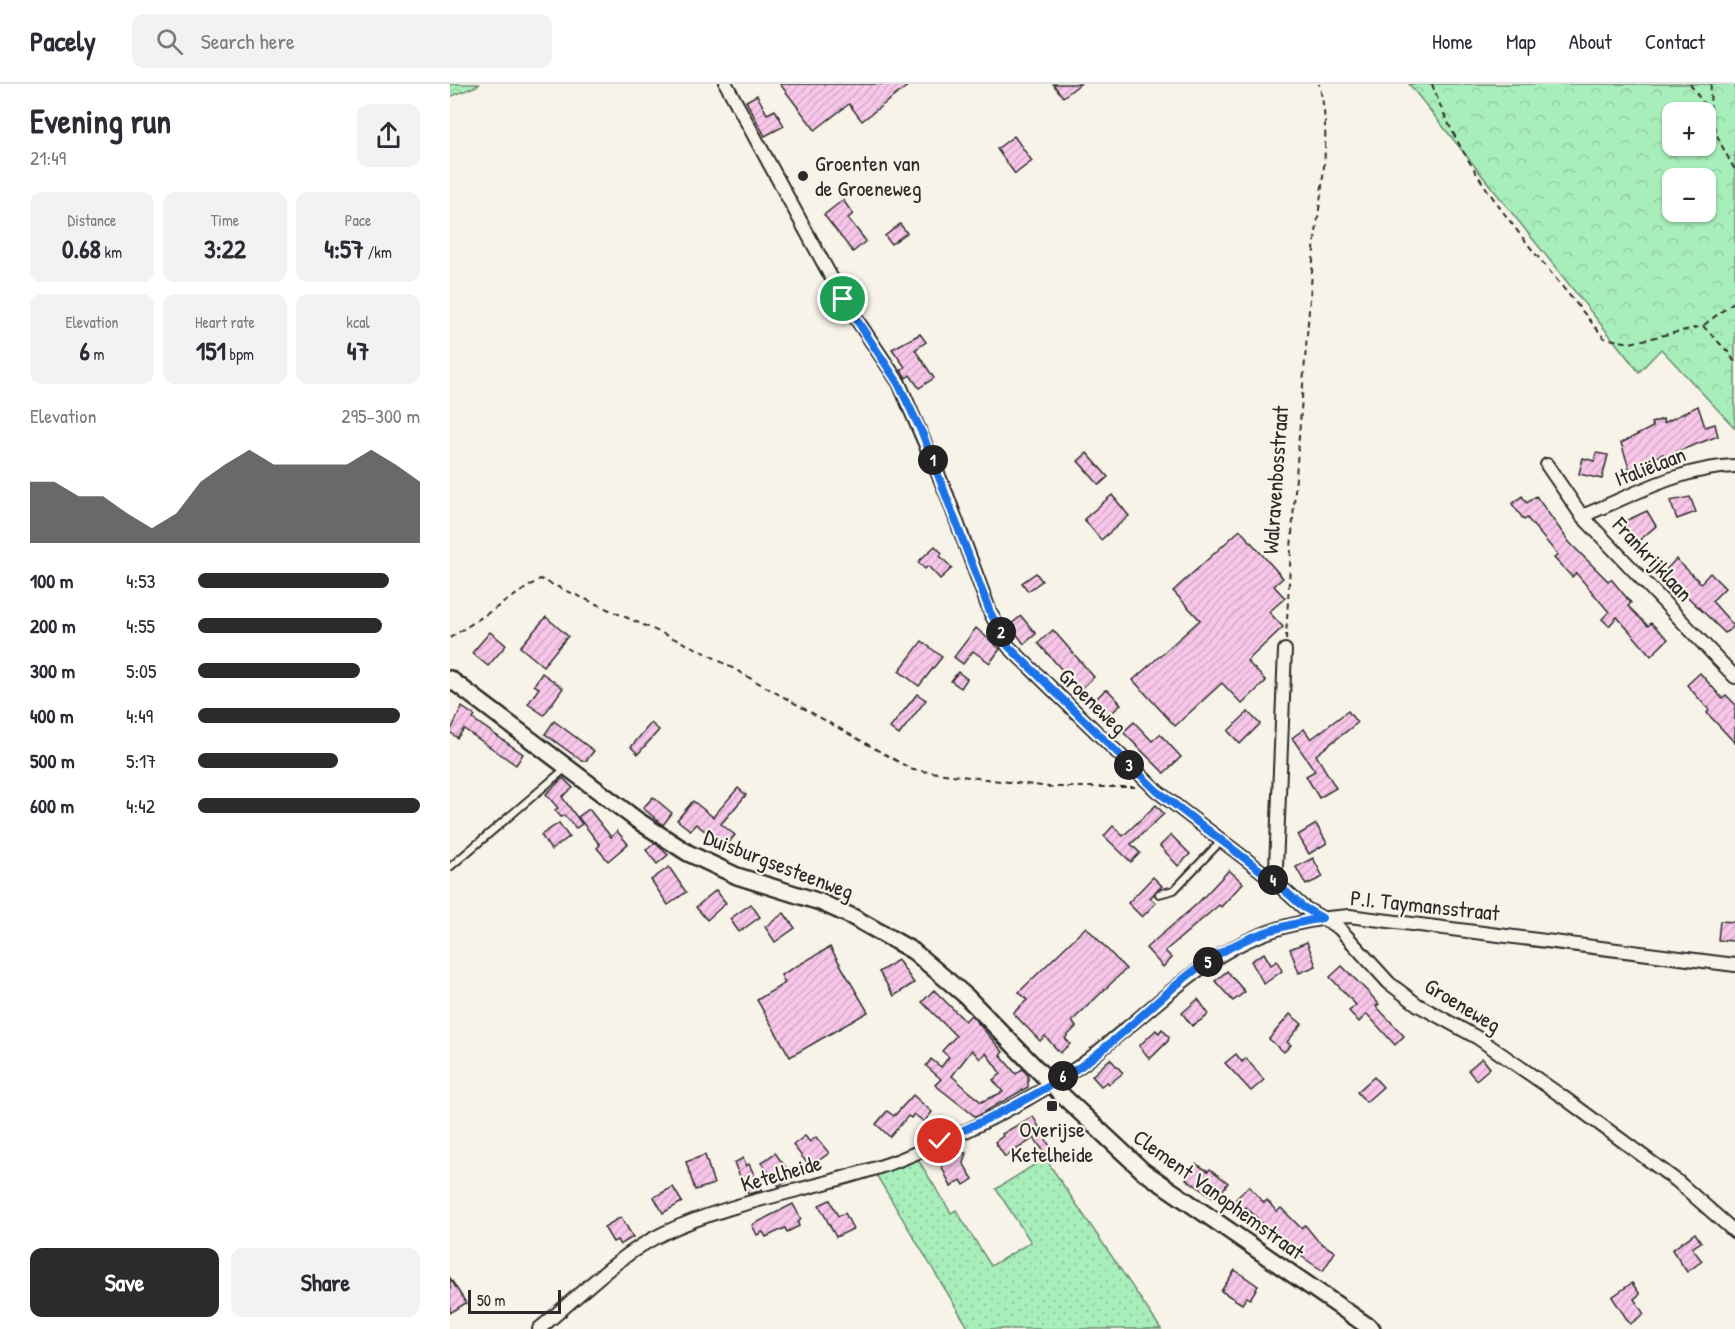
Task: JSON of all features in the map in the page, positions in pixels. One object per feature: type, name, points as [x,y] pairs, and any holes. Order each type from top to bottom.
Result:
[{"type":"street","name":"Groeneweg","points":[[726,84],[843,299],[898,383],[931,455],[990,612],[1008,646],[1153,787],[1273,880],[1303,907],[1339,928],[1389,983],[1418,1005],[1479,1038],[1563,1097],[1677,1181],[1735,1232]]},
{"type":"street","name":"Frankrijklaan","points":[[1547,465],[1582,516],[1735,676]]},
{"type":"street","name":"Italiëlaan","points":[[1582,516],[1689,472],[1713,466],[1735,465]]},
{"type":"street","points":[[1273,880],[1276,867],[1285,650]]},
{"type":"street","name":"Duisburgsesteenweg","points":[[450,679],[637,820],[688,853],[737,876],[820,902],[893,938],[938,971],[966,996],[1050,1083]]},
{"type":"street","name":"P.I. Taymansstraat","points":[[1050,1083],[1081,1066],[1199,967],[1241,942],[1279,927],[1322,918],[1349,916],[1735,965]]},
{"type":"street","name":"Ketelheide","points":[[539,1329],[631,1253],[664,1233],[756,1201],[898,1160],[982,1121],[1050,1083]]},
{"type":"street","name":"Clement Vanophemstraat","points":[[1050,1083],[1143,1171],[1372,1329]]},
{"type":"lane","points":[[450,867],[567,767]]},
{"type":"lane","points":[[1159,894],[1174,890],[1222,840]]},
{"type":"path","name":"Walravenbosstraat","points":[[1285,650],[1315,235],[1324,158],[1326,122],[1319,84]]},
{"type":"path","points":[[1432,84],[1439,105],[1474,172],[1604,338],[1630,343],[1703,326],[1735,301]]},
{"type":"path","points":[[1690,84],[1703,102]]},
{"type":"path","points":[[1711,84],[1712,102]]},
{"type":"path","points":[[1716,132],[1719,144],[1735,170]]},
{"type":"path","points":[[1703,326],[1730,354],[1735,363]]},
{"type":"path","points":[[450,638],[540,579],[702,651],[913,770],[1049,787],[1153,787]]},
{"type":"green space","points":[[450,84],[479,84],[479,85],[450,97]]},
{"type":"green space","points":[[1409,84],[1735,84],[1735,428],[1661,349],[1639,372]]},
{"type":"green space","points":[[917,1158],[951,1213],[956,1210],[991,1266],[1031,1242],[996,1189],[1045,1158],[1161,1329],[969,1329],[875,1173]]},
{"type":"building","points":[[780,84],[910,84],[862,121],[849,104],[815,130]]},
{"type":"building","points":[[1053,84],[1080,84],[1063,97]]},
{"type":"building","points":[[757,95],[767,114],[775,110],[784,126],[765,136],[746,101]]},
{"type":"building","points":[[1014,136],[1032,161],[1015,174],[997,149]]},
{"type":"building","points":[[843,200],[853,214],[848,218],[866,241],[853,252],[824,215]]},
{"type":"building","points":[[900,224],[907,233],[891,244],[885,236]]},
{"type":"building","points":[[920,334],[926,342],[915,350],[934,378],[919,388],[910,375],[906,378],[901,370],[905,367],[892,349]]},
{"type":"building","points":[[1698,406],[1705,427],[1715,424],[1718,436],[1676,452],[1677,455],[1666,459],[1663,454],[1643,462],[1645,467],[1630,471],[1621,443],[1653,427],[1651,423],[1663,419],[1664,423]]},
{"type":"building","points":[[1087,453],[1108,477],[1099,485],[1078,461]]},
{"type":"building","points":[[1596,453],[1608,455],[1602,479],[1579,474],[1583,458],[1594,461]]},
{"type":"building","points":[[1112,495],[1129,516],[1101,540],[1084,519]]},
{"type":"building","points":[[1522,496],[1527,503],[1536,496],[1570,543],[1608,581],[1611,579],[1631,603],[1628,606],[1648,626],[1651,623],[1668,639],[1651,656],[1617,617],[1609,626],[1602,619],[1609,612],[1576,573],[1572,577],[1554,558],[1558,555],[1527,518],[1524,520],[1512,504]]},
{"type":"building","points":[[1690,497],[1696,512],[1677,519],[1670,501]]},
{"type":"building","points":[[1647,511],[1656,526],[1636,543],[1623,522]]},
{"type":"building","points":[[1240,530],[1283,578],[1274,586],[1285,598],[1269,612],[1283,627],[1247,661],[1266,681],[1242,704],[1222,683],[1175,726],[1133,680],[1200,620],[1173,591]]},
{"type":"building","points":[[935,546],[942,553],[940,556],[952,568],[940,579],[928,566],[925,569],[918,562]]},
{"type":"building","points":[[1676,559],[1701,583],[1710,573],[1725,588],[1712,601],[1734,626],[1725,633],[1663,573]]},
{"type":"building","points":[[1036,573],[1042,581],[1028,591],[1022,583]]},
{"type":"building","points":[[1021,616],[1036,634],[1024,644],[1010,625]]},
{"type":"building","points":[[546,617],[568,636],[543,666],[520,647]]},
{"type":"building","points":[[976,628],[1000,649],[990,663],[973,651],[963,664],[954,657]]},
{"type":"building","points":[[1053,630],[1094,677],[1080,690],[1038,643]]},
{"type":"building","points":[[490,632],[506,645],[488,666],[472,653]]},
{"type":"building","points":[[922,641],[942,657],[919,686],[899,671]]},
{"type":"building","points":[[958,672],[967,679],[961,688],[951,681]]},
{"type":"building","points":[[542,673],[563,688],[544,715],[528,704],[539,688],[534,685]]},
{"type":"building","points":[[1700,673],[1722,698],[1726,695],[1735,704],[1735,743],[1707,713],[1709,710],[1687,685]]},
{"type":"building","points":[[1105,690],[1108,690],[1121,704],[1108,717],[1093,702]]},
{"type":"building","points":[[917,694],[926,700],[899,735],[890,728]]},
{"type":"building","points":[[462,707],[475,716],[473,719],[523,754],[516,765],[464,729],[457,738],[450,732]]},
{"type":"building","points":[[1348,711],[1357,723],[1316,755],[1336,788],[1319,798],[1306,776],[1315,771],[1292,738],[1304,729],[1311,739]]},
{"type":"building","points":[[1248,712],[1260,724],[1240,744],[1228,731]]},
{"type":"building","points":[[554,721],[594,751],[586,761],[582,761],[545,734]]},
{"type":"building","points":[[1134,722],[1152,741],[1160,734],[1181,757],[1164,773],[1123,732]]},
{"type":"building","points":[[651,723],[659,730],[638,754],[631,747]]},
{"type":"building","points":[[563,778],[573,788],[562,797],[582,824],[576,828],[564,815],[561,817],[555,810],[558,808],[546,794]]},
{"type":"building","points":[[738,788],[746,795],[721,824],[735,835],[725,847],[696,824],[690,830],[677,820],[693,801],[713,817]]},
{"type":"building","points":[[653,797],[672,813],[663,825],[643,808]]},
{"type":"building","points":[[1156,805],[1164,814],[1131,844],[1140,853],[1131,862],[1104,836],[1113,826],[1123,836]]},
{"type":"building","points":[[589,809],[611,837],[617,831],[628,844],[608,861],[597,848],[600,845],[578,817]]},
{"type":"building","points":[[559,823],[569,837],[551,850],[541,835]]},
{"type":"building","points":[[1316,824],[1327,843],[1309,854],[1298,835]]},
{"type":"building","points":[[1171,835],[1190,854],[1178,866],[1160,846]]},
{"type":"building","points":[[655,843],[668,855],[657,864],[646,850]]},
{"type":"building","points":[[1313,858],[1323,877],[1306,885],[1296,867]]},
{"type":"building","points":[[669,867],[686,892],[668,905],[651,880]]},
{"type":"building","points":[[1229,870],[1243,883],[1221,907],[1219,905],[1165,951],[1172,958],[1163,967],[1146,948],[1197,904]]},
{"type":"building","points":[[1153,877],[1162,886],[1150,898],[1156,903],[1142,917],[1128,903]]},
{"type":"building","points":[[716,890],[726,903],[707,920],[696,907]]},
{"type":"building","points":[[751,904],[760,917],[739,932],[730,919]]},
{"type":"building","points":[[784,913],[795,928],[775,942],[765,927]]},
{"type":"building","points":[[1720,921],[1735,922],[1735,941],[1718,940]]},
{"type":"building","points":[[1086,927],[1126,969],[1072,1021],[1076,1027],[1065,1038],[1070,1044],[1060,1053],[1045,1036],[1040,1041],[1013,1013],[1027,1000],[1019,992]]},
{"type":"building","points":[[1307,942],[1316,966],[1299,973],[1290,949]]},
{"type":"building","points":[[830,947],[868,1012],[790,1057],[757,1000],[785,983],[781,975]]},
{"type":"building","points":[[1264,953],[1271,965],[1277,961],[1282,971],[1264,984],[1251,961]]},
{"type":"building","points":[[898,960],[914,983],[894,996],[879,972]]},
{"type":"building","points":[[1342,966],[1379,1004],[1376,1006],[1404,1036],[1395,1045],[1367,1014],[1359,1022],[1349,1011],[1356,1005],[1330,977]]},
{"type":"building","points":[[1227,971],[1245,992],[1233,1001],[1215,981]]},
{"type":"building","points":[[934,990],[965,1021],[971,1015],[1003,1052],[1000,1055],[1016,1074],[1022,1069],[1028,1075],[1028,1087],[976,1117],[935,1085],[941,1079],[926,1066],[931,1059],[941,1067],[949,1057],[942,1051],[956,1036],[922,1002]],"holes":[[[972,1050],[980,1059],[986,1053],[1001,1074],[993,1080],[1003,1092],[981,1102],[952,1076]]]},
{"type":"building","points":[[1198,999],[1208,1013],[1206,1017],[1192,1026],[1182,1013]]},
{"type":"building","points":[[1290,1014],[1302,1024],[1287,1042],[1291,1045],[1284,1052],[1269,1039]]},
{"type":"building","points":[[1162,1029],[1169,1037],[1168,1041],[1150,1059],[1139,1046],[1156,1030],[1159,1033]]},
{"type":"building","points":[[1236,1054],[1242,1062],[1246,1058],[1264,1080],[1251,1091],[1225,1063]]},
{"type":"building","points":[[1482,1058],[1490,1068],[1476,1080],[1468,1070]]},
{"type":"building","points":[[1110,1059],[1123,1073],[1109,1084],[1107,1082],[1101,1086],[1092,1076]]},
{"type":"building","points":[[1374,1077],[1383,1087],[1366,1102],[1357,1092]]},
{"type":"building","points":[[913,1095],[932,1112],[924,1122],[914,1114],[911,1118],[908,1116],[890,1137],[876,1124],[887,1111],[894,1116]]},
{"type":"building","points":[[1033,1116],[1053,1152],[1047,1156],[1034,1138],[1005,1157],[995,1142],[1003,1136],[1002,1134]]},
{"type":"building","points":[[805,1136],[810,1142],[816,1137],[829,1153],[810,1167],[793,1145]]},
{"type":"building","points":[[775,1153],[793,1177],[779,1186],[761,1163]]},
{"type":"building","points":[[966,1153],[963,1163],[973,1179],[964,1185],[961,1180],[951,1187],[941,1165],[958,1154]]},
{"type":"building","points":[[705,1155],[714,1184],[695,1190],[686,1162]]},
{"type":"building","points":[[743,1158],[746,1166],[749,1164],[762,1191],[748,1194],[734,1163]]},
{"type":"building","points":[[1196,1164],[1208,1171],[1210,1169],[1228,1183],[1216,1199],[1186,1179]]},
{"type":"building","points":[[1249,1186],[1264,1203],[1267,1200],[1277,1212],[1281,1208],[1301,1228],[1305,1225],[1318,1241],[1335,1252],[1323,1271],[1289,1248],[1277,1233],[1274,1235],[1246,1207],[1239,1213],[1231,1204]]},
{"type":"building","points":[[673,1187],[682,1202],[663,1213],[654,1197]]},
{"type":"building","points":[[830,1200],[838,1216],[845,1213],[853,1229],[836,1237],[819,1205]]},
{"type":"building","points":[[793,1204],[801,1219],[799,1226],[787,1232],[785,1228],[766,1237],[763,1232],[757,1235],[752,1225]]},
{"type":"building","points":[[621,1217],[633,1237],[620,1245],[617,1240],[613,1242],[604,1227]]},
{"type":"building","points":[[1695,1233],[1701,1242],[1692,1248],[1702,1261],[1687,1272],[1672,1250]]},
{"type":"building","points":[[1235,1270],[1258,1286],[1250,1299],[1247,1297],[1242,1304],[1221,1291]]},
{"type":"building","points":[[450,1278],[466,1303],[450,1313]]},
{"type":"building","points":[[1632,1283],[1640,1294],[1634,1299],[1644,1314],[1630,1324],[1612,1297]]},
{"type":"place","name":"Groenten van de Groeneweg","points":[[803,176]]},
{"type":"place","name":"Overijse Ketelheide","points":[[1052,1106]]},
{"type":"route","points":[[843,299],[898,383],[923,435],[990,612],[1008,646],[1103,741],[1157,791],[1273,880],[1303,907],[1322,918],[1279,927],[1241,942],[1199,967],[1081,1066],[982,1121],[940,1141]]}]
